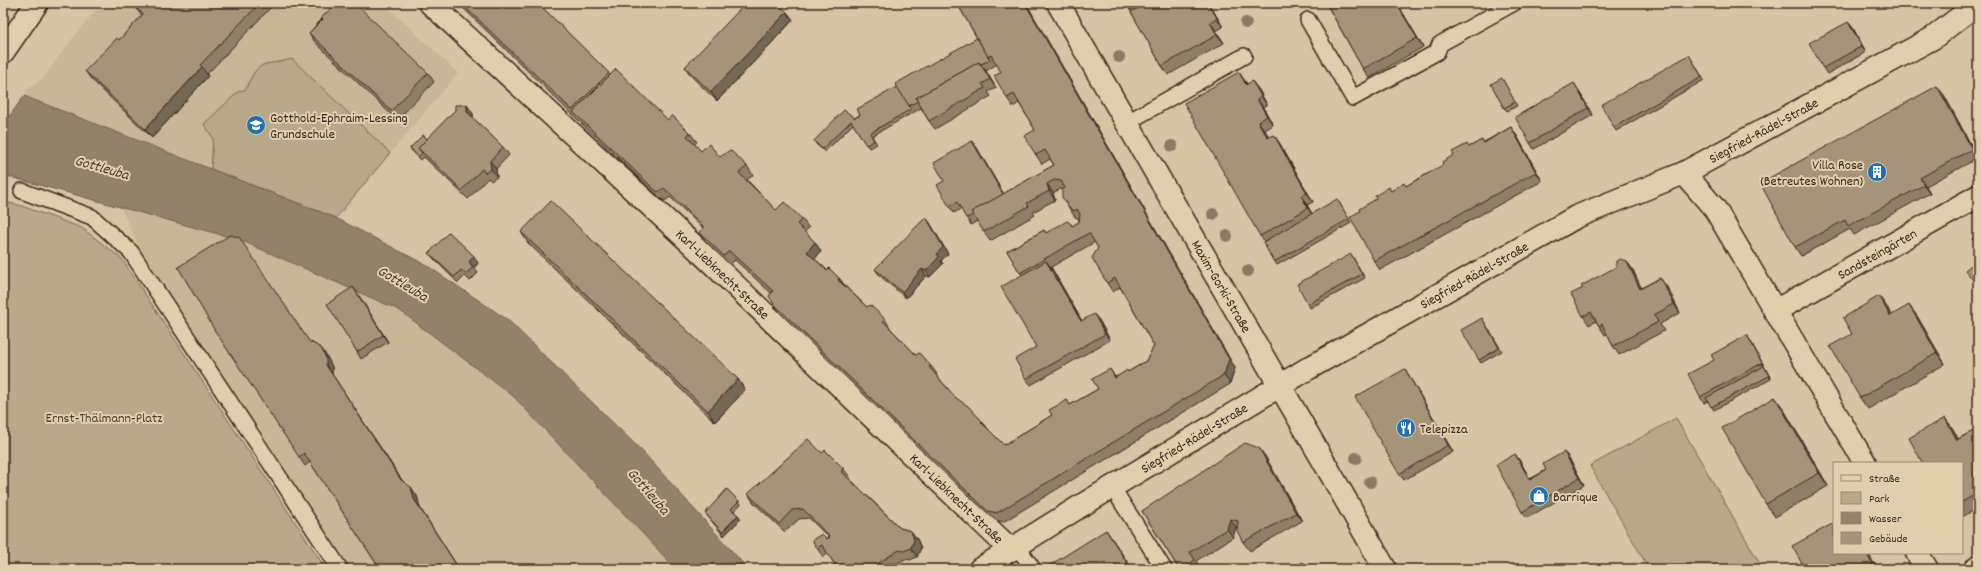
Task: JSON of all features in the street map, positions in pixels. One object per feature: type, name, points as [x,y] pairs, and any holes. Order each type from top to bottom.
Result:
[{"type":"street","points":[[6,42],[37,3]]},
{"type":"street","name":"Karl-Liebknecht-Straße","points":[[430,3],[691,243],[1014,548]]},
{"type":"street","name":"Maxim-Gorki-Straße","points":[[1058,3],[1126,123],[1280,384],[1385,569]]},
{"type":"street","name":"Siegfried-Rädel-Straße","points":[[980,569],[1280,384],[1576,217],[1684,173],[1933,38],[1976,9]]},
{"type":"street","points":[[1684,173],[1715,209],[1864,462]]},
{"type":"street","name":"Sandsteingärten","points":[[1775,311],[1978,196]]},
{"type":"street","points":[[1918,554],[1927,569]]},
{"type":"street","points":[[1975,569],[1978,566]]},
{"type":"lane","points":[[1308,20],[1352,98],[1437,52],[1440,44],[1514,3]]},
{"type":"lane","points":[[1126,123],[1244,56]]},
{"type":"lane","points":[[22,191],[92,217],[131,252],[340,569]]},
{"type":"lane","points":[[1112,487],[1164,569]]},
{"type":"lane","points":[[1014,548],[1033,569]]},
{"type":"shaded area","name":"Gotthold-Ephraim-Lessing Grundschule","points":[[102,3],[383,3],[458,73],[336,218],[24,96],[27,90],[43,78],[79,30]]},
{"type":"shaded area","points":[[121,207],[240,240],[399,310],[513,396],[676,569],[350,569],[139,248]]},
{"type":"green space","points":[[292,59],[390,153],[336,218],[211,169],[213,138],[204,124],[238,92],[246,89],[255,72],[263,65]]},
{"type":"green space","name":"Ernst-Thälmann-Platz","points":[[3,202],[19,205],[82,228],[122,259],[326,569],[3,569]]},
{"type":"green space","points":[[1676,418],[1763,569],[1649,569],[1590,466]]},
{"type":"water","name":"Gottleuba","points":[[24,96],[336,218],[426,265],[508,320],[643,452],[748,569],[676,569],[513,396],[399,310],[240,240],[3,175],[3,125]]},
{"type":"building","points":[[136,3],[260,3],[200,65],[202,67],[145,129],[85,71],[117,38],[119,40],[143,14],[133,5]]},
{"type":"building","points":[[337,3],[355,3],[428,73],[391,111],[309,33],[323,19],[321,18]]},
{"type":"building","points":[[461,3],[538,3],[609,73],[572,110]]},
{"type":"building","points":[[746,3],[778,3],[787,12],[711,92],[685,67]]},
{"type":"building","points":[[957,3],[1025,3],[1229,359],[1224,375],[997,513],[988,511],[774,304],[769,296],[773,291],[729,251],[724,256],[699,232],[704,227],[664,188],[658,192],[654,189],[573,112],[616,69],[668,120],[672,115],[690,133],[687,136],[701,151],[709,144],[720,157],[730,150],[747,166],[739,173],[776,210],[784,202],[802,219],[797,224],[815,242],[807,252],[827,270],[829,268],[839,278],[838,280],[867,307],[870,305],[885,319],[883,321],[916,355],[919,353],[956,398],[968,406],[982,421],[981,422],[1004,445],[1052,415],[1049,410],[1067,400],[1070,405],[1098,389],[1092,379],[1110,369],[1115,378],[1127,370],[1128,372],[1146,361],[1154,346],[1115,278],[1107,283],[1092,258],[1098,248],[1089,233],[1020,273],[1007,251],[1044,230],[1046,233],[1067,221],[1072,226],[1079,222],[1080,214],[1077,209],[1074,211],[1069,208],[1062,197],[1062,190],[1065,188],[1061,181],[1054,180],[1047,184],[1049,191],[1027,203],[1029,206],[984,232],[971,212],[1054,165],[1045,150],[1036,155],[1024,136],[1035,130],[1014,94],[1007,98],[994,76],[1001,72],[991,55],[988,57]]},
{"type":"building","points":[[1126,3],[1143,3],[1130,10]]},
{"type":"building","points":[[1148,3],[1202,3],[1204,6],[1208,3],[1217,18],[1210,22],[1217,35],[1162,66],[1131,12]]},
{"type":"building","points":[[1326,3],[1396,3],[1417,38],[1363,69]]},
{"type":"building","points":[[1848,22],[1862,46],[1823,68],[1809,43]]},
{"type":"building","points":[[977,38],[990,60],[981,64],[979,62],[916,98],[918,101],[908,106],[895,84]]},
{"type":"building","points":[[1689,55],[1702,77],[1614,127],[1601,105]]},
{"type":"building","points":[[979,62],[990,79],[982,84],[985,88],[929,121],[916,98]]},
{"type":"building","points":[[1239,72],[1246,85],[1252,81],[1261,96],[1257,99],[1267,116],[1258,122],[1268,138],[1274,135],[1307,193],[1301,196],[1308,208],[1260,236],[1184,103]]},
{"type":"building","points":[[1502,78],[1515,102],[1504,108],[1491,84]]},
{"type":"building","points":[[1574,83],[1588,108],[1530,143],[1515,117]]},
{"type":"building","name":"Villa Rose (Betreutes Wohnen)","points":[[1937,86],[1972,149],[1920,178],[1924,185],[1848,226],[1845,220],[1795,247],[1760,183]]},
{"type":"building","points":[[897,87],[911,109],[870,133],[874,141],[866,145],[851,121],[822,149],[814,141],[844,110],[855,118],[860,115],[857,109]]},
{"type":"building","points":[[455,105],[467,105],[467,112],[503,147],[490,161],[491,169],[485,173],[482,169],[462,190],[418,148],[455,110]]},
{"type":"building","points":[[1511,127],[1536,172],[1374,261],[1350,217],[1360,211],[1359,209],[1376,199],[1375,196],[1389,187],[1391,191],[1404,183],[1406,186],[1443,165],[1442,162],[1454,155],[1452,152],[1467,144],[1469,147],[1482,140],[1484,143]]},
{"type":"building","points":[[423,135],[427,139],[418,148],[422,153],[418,157],[410,148]]},
{"type":"building","points":[[972,141],[1003,194],[971,212],[973,215],[966,218],[957,202],[949,206],[937,185],[944,181],[934,163]]},
{"type":"building","points":[[1337,199],[1349,219],[1274,262],[1263,242]]},
{"type":"building","points":[[551,201],[738,379],[708,411],[521,232]]},
{"type":"building","points":[[926,217],[943,247],[937,254],[939,257],[926,271],[922,269],[902,292],[875,269]]},
{"type":"building","points":[[449,232],[474,256],[469,262],[473,267],[466,274],[461,270],[454,277],[429,253]]},
{"type":"building","points":[[1978,234],[1978,246],[1972,239]]},
{"type":"building","points":[[230,235],[239,237],[309,341],[321,348],[326,358],[326,365],[401,480],[411,487],[414,499],[459,569],[380,569],[304,453],[299,457],[215,331],[178,267]]},
{"type":"building","points":[[1351,254],[1362,274],[1308,304],[1297,284]]},
{"type":"building","points":[[1621,259],[1627,262],[1640,289],[1660,278],[1674,304],[1654,315],[1658,322],[1613,346],[1602,324],[1599,326],[1591,312],[1583,316],[1571,294],[1583,288],[1581,286],[1616,267],[1616,261]]},
{"type":"building","points":[[1978,260],[1978,286],[1965,270]]},
{"type":"building","points":[[1046,261],[1081,321],[1094,314],[1105,334],[1026,379],[1015,359],[1036,347],[1001,287]]},
{"type":"building","points":[[353,287],[383,335],[357,352],[327,304]]},
{"type":"building","points":[[1879,296],[1890,316],[1909,305],[1937,353],[1860,398],[1830,346],[1852,334],[1843,318]]},
{"type":"building","points":[[1482,318],[1499,348],[1479,360],[1461,330]]},
{"type":"building","points":[[1747,335],[1762,363],[1700,397],[1688,374],[1714,360],[1711,355]]},
{"type":"building","points":[[1764,366],[1769,376],[1711,407],[1706,398]]},
{"type":"building","name":"Telepizza","points":[[1405,369],[1448,445],[1399,474],[1355,397]]},
{"type":"building","points":[[1775,397],[1819,473],[1766,504],[1722,428]]},
{"type":"building","points":[[1945,418],[1957,440],[1978,428],[1978,493],[1963,501],[1963,462],[1922,462],[1909,438]]},
{"type":"building","points":[[808,439],[822,453],[825,450],[843,468],[841,471],[900,528],[911,531],[914,540],[911,548],[904,551],[899,550],[869,569],[838,569],[822,545],[817,548],[812,540],[822,534],[827,539],[830,537],[803,509],[792,510],[779,524],[748,494]]},
{"type":"building","points":[[1245,443],[1259,448],[1296,513],[1243,542],[1237,531],[1238,521],[1230,519],[1227,529],[1190,552],[1195,560],[1179,569],[1142,511]]},
{"type":"building","name":"Barrique","points":[[1564,452],[1579,478],[1522,512],[1496,465],[1515,454],[1530,480],[1546,470],[1543,464]]},
{"type":"building","points":[[727,489],[739,501],[731,509],[738,515],[722,532],[705,513]]},
{"type":"building","points":[[1833,524],[1833,554],[1867,554],[1875,569],[1805,569],[1792,546]]},
{"type":"building","points":[[1106,530],[1131,569],[1048,569],[1047,567]]},
{"type":"building","points":[[1303,562],[1308,569],[1290,569]]},
{"type":"place","name":"Gotthold-Ephraim-Lessing Grundschule","points":[[256,125]]},
{"type":"place","name":"Villa Rose (Betreutes Wohnen)","points":[[1877,172]]},
{"type":"place","name":"Telepizza","points":[[1406,428]]},
{"type":"place","name":"Barrique","points":[[1539,496]]}]
